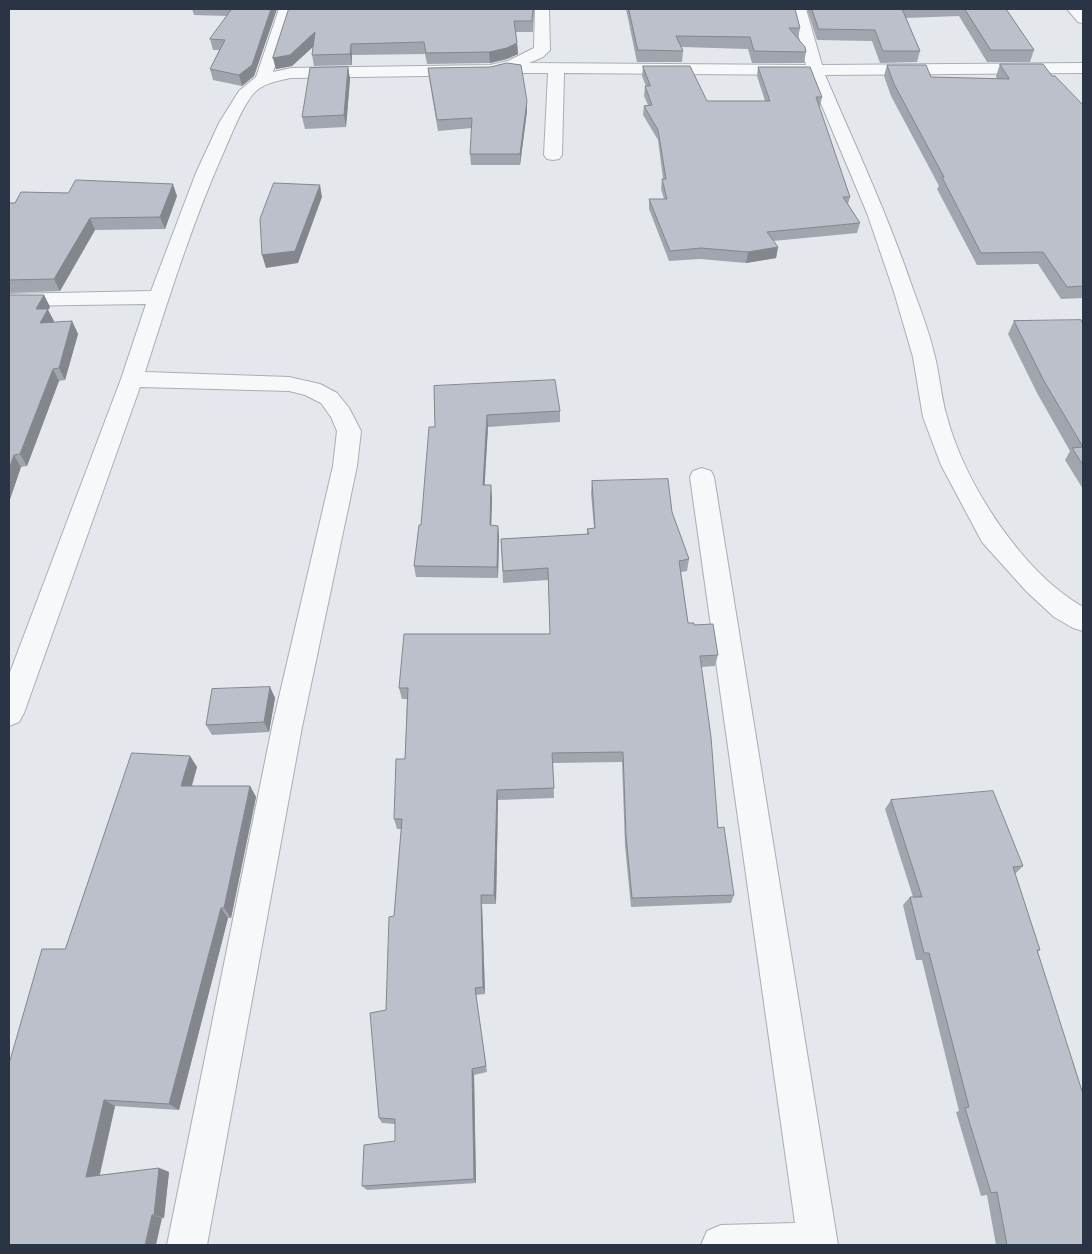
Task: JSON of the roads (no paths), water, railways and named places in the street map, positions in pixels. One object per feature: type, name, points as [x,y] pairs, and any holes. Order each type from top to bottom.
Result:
[{"type":"street","points":[[264,78],[286,9]]},
{"type":"street","points":[[502,68],[529,59],[542,50],[542,9]]},
{"type":"street","points":[[799,9],[815,70],[876,213],[904,292],[924,357],[935,417],[953,465],[991,535],[1035,584],[1064,609],[1083,620]]},
{"type":"street","points":[[1074,9],[1083,19]]},
{"type":"street","points":[[9,713],[132,379],[159,298],[205,173],[228,123],[247,91],[264,78],[291,73],[502,68],[815,70],[1083,68]]},
{"type":"street","points":[[553,155],[556,68]]},
{"type":"street","points":[[9,300],[159,298]]},
{"type":"street","points":[[132,379],[289,384],[312,389],[329,398],[341,414],[349,430],[345,466],[287,726],[187,1245]]},
{"type":"street","points":[[702,476],[818,1244],[721,1245]]}]
